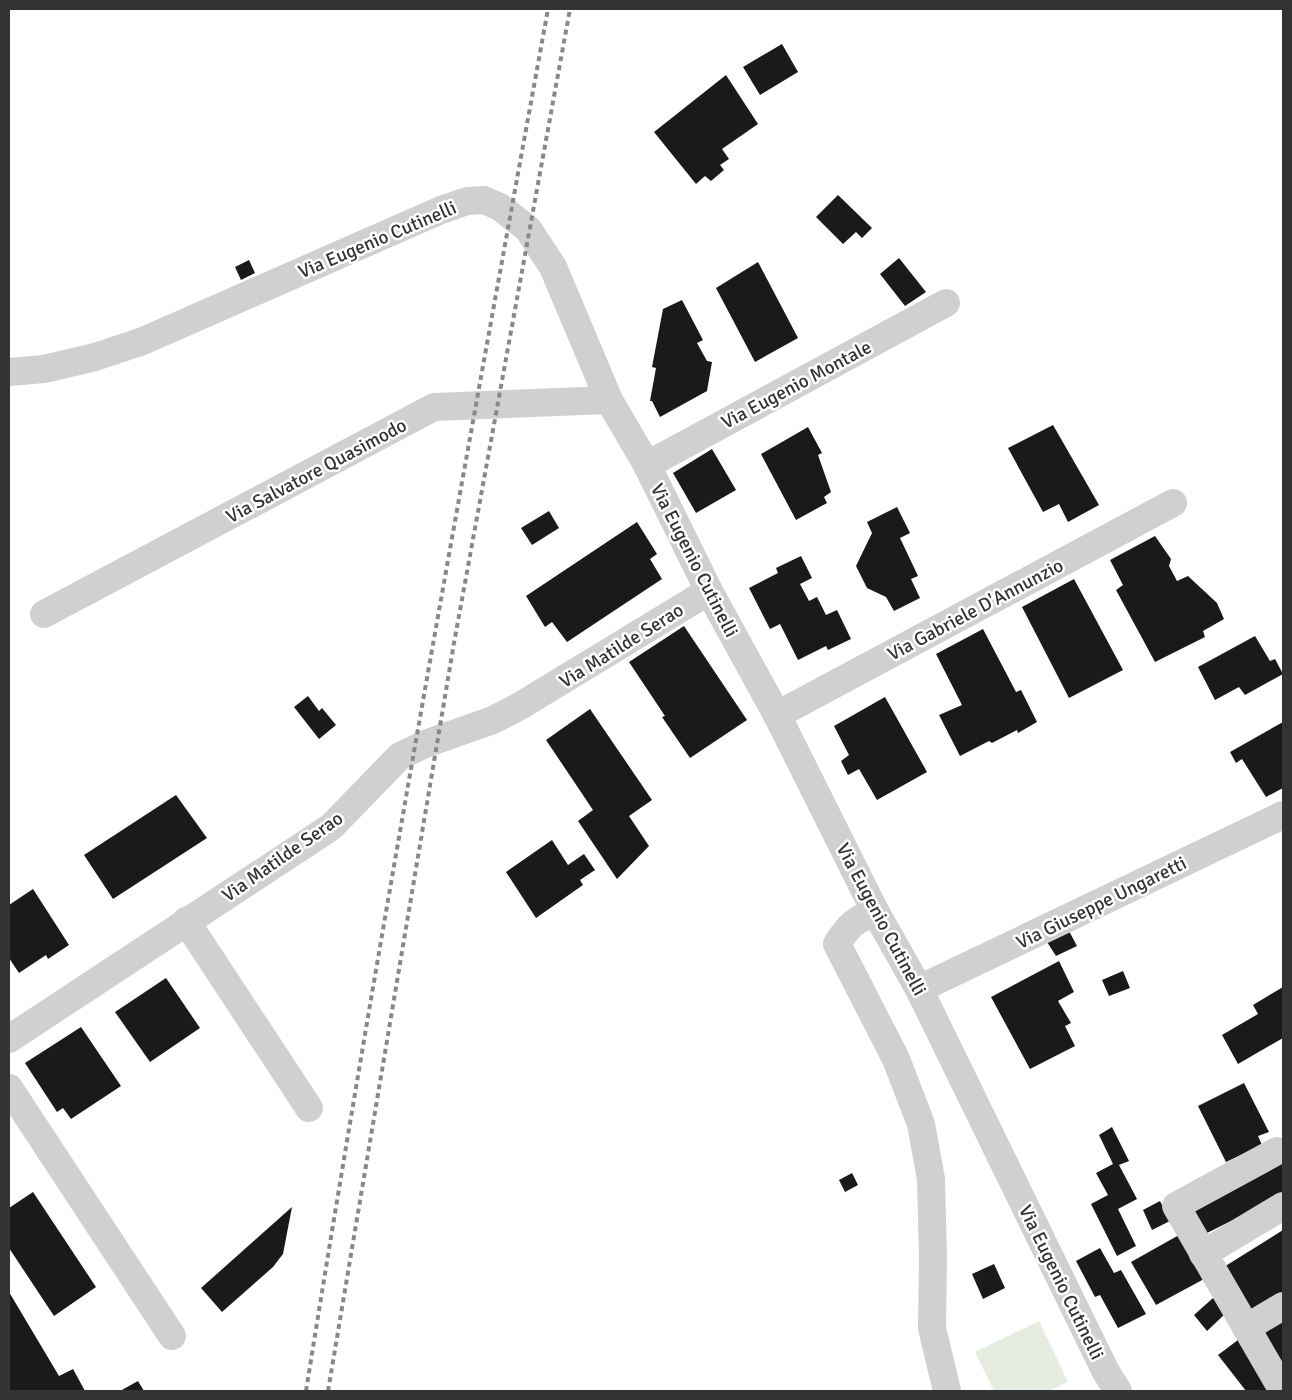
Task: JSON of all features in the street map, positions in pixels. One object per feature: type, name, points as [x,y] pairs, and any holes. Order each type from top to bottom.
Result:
[{"type":"street","name":"Via Eugenio Cutinelli","points":[[9,372],[44,369],[95,357],[143,341],[441,210],[468,200],[484,200],[500,207],[528,229],[553,267],[609,400],[647,465],[709,590],[777,715],[875,911],[919,989],[1106,1372],[1118,1391]]},
{"type":"street","name":"Via Eugenio Montale","points":[[647,465],[946,303]]},
{"type":"street","name":"Via Salvatore Quasimodo","points":[[44,614],[434,407],[609,400]]},
{"type":"street","name":"Via Gabriele D'Annunzio","points":[[777,715],[1173,503]]},
{"type":"street","name":"Via Matilde Serao","points":[[9,1039],[331,827],[400,756],[425,744],[493,720],[520,706],[709,590]]},
{"type":"street","name":"Via Giuseppe Ungaretti","points":[[919,989],[1283,815]]},
{"type":"street","points":[[875,911],[860,918],[848,927],[838,944],[896,1059],[921,1124],[931,1179],[932,1328],[947,1391]]},
{"type":"street","points":[[186,921],[309,1108]]},
{"type":"street","points":[[9,1088],[172,1336]]},
{"type":"street","points":[[1277,1151],[1176,1206],[1283,1391]]},
{"type":"street","points":[[1203,1254],[1283,1206]]},
{"type":"street","points":[[1246,1328],[1283,1306]]},
{"type":"shaded area","points":[[1039,1321],[1068,1382],[1049,1391],[994,1391],[975,1352]]},
{"type":"building","points":[[782,44],[798,72],[760,95],[743,67]]},
{"type":"building","points":[[726,75],[758,124],[722,149],[729,159],[720,165],[724,170],[711,181],[705,176],[696,184],[654,132]]},
{"type":"building","points":[[838,195],[872,228],[862,238],[856,232],[843,244],[816,217]]},
{"type":"building","points":[[899,258],[926,292],[905,306],[880,274]]},
{"type":"building","points":[[249,260],[255,273],[241,280],[235,267]]},
{"type":"building","points":[[758,262],[798,338],[755,362],[716,288]]},
{"type":"building","points":[[682,300],[703,340],[697,343],[707,361],[712,362],[707,391],[660,417],[652,401],[650,401],[656,368],[652,367],[663,309]]},
{"type":"building","points":[[1053,425],[1099,505],[1068,522],[1059,504],[1043,512],[1008,448]]},
{"type":"building","points":[[808,427],[822,453],[818,455],[831,492],[824,497],[827,503],[796,520],[761,454]]},
{"type":"building","points":[[712,449],[736,490],[696,513],[673,473]]},
{"type":"building","points":[[897,507],[910,533],[900,538],[918,576],[911,579],[920,598],[894,611],[886,597],[867,588],[856,566],[872,533],[867,522]]},
{"type":"building","points":[[549,511],[559,528],[532,545],[521,528]]},
{"type":"building","points":[[637,522],[657,554],[650,559],[662,579],[567,642],[552,622],[545,627],[526,596]]},
{"type":"building","points":[[1155,536],[1171,559],[1169,566],[1177,581],[1188,576],[1217,603],[1224,619],[1203,631],[1205,637],[1155,662],[1116,590],[1123,585],[1110,560]]},
{"type":"building","points":[[801,556],[812,578],[800,584],[809,601],[817,597],[826,615],[837,610],[851,639],[828,650],[826,646],[798,660],[780,624],[770,629],[749,588],[778,573],[776,568]]},
{"type":"building","points":[[1074,579],[1123,670],[1069,698],[1022,607]]},
{"type":"building","points":[[684,626],[747,720],[690,758],[662,717],[665,716],[629,662]]},
{"type":"building","points":[[983,629],[1016,692],[1021,690],[1037,722],[1018,733],[1017,730],[992,743],[989,741],[960,756],[939,715],[962,705],[936,654]]},
{"type":"building","points":[[1255,636],[1270,661],[1275,659],[1283,674],[1245,695],[1239,687],[1215,700],[1198,667]]},
{"type":"building","points":[[308,696],[319,711],[322,708],[336,725],[319,739],[294,707]]},
{"type":"building","points":[[885,697],[927,772],[877,800],[859,769],[848,775],[841,761],[849,755],[834,726]]},
{"type":"building","points":[[590,709],[652,800],[629,816],[649,846],[617,879],[578,821],[593,810],[546,740]]},
{"type":"building","points":[[1283,722],[1283,788],[1266,797],[1242,759],[1236,763],[1230,752]]},
{"type":"building","points":[[176,795],[207,838],[113,899],[84,855]]},
{"type":"building","points":[[552,840],[568,865],[584,854],[595,870],[580,880],[583,885],[536,918],[506,872]]},
{"type":"building","points":[[33,889],[69,945],[48,959],[46,955],[19,973],[9,958],[9,905]]},
{"type":"building","points":[[1069,931],[1077,946],[1056,956],[1047,942]]},
{"type":"building","points":[[1059,961],[1074,992],[1058,1001],[1071,1023],[1065,1026],[1075,1046],[1030,1069],[991,997]]},
{"type":"building","points":[[1123,971],[1130,988],[1109,996],[1102,980]]},
{"type":"building","points":[[166,978],[200,1028],[150,1062],[115,1012]]},
{"type":"building","points":[[1283,987],[1283,1038],[1238,1064],[1222,1035],[1258,1014],[1253,1005]]},
{"type":"building","points":[[81,1027],[121,1086],[71,1119],[63,1108],[57,1112],[25,1063]]},
{"type":"building","points":[[1244,1083],[1269,1132],[1258,1136],[1262,1145],[1226,1162],[1198,1106]]},
{"type":"building","points":[[1112,1127],[1129,1161],[1119,1165],[1137,1199],[1118,1209],[1136,1246],[1117,1256],[1091,1204],[1108,1195],[1096,1173],[1113,1164],[1099,1135]]},
{"type":"building","points":[[1283,1161],[1283,1195],[1199,1237],[1186,1210]]},
{"type":"building","points":[[852,1173],[858,1185],[845,1192],[839,1180]]},
{"type":"building","points":[[33,1192],[96,1287],[54,1316],[9,1248],[9,1208]]},
{"type":"building","points":[[1160,1201],[1170,1221],[1152,1230],[1143,1210]]},
{"type":"building","points":[[292,1207],[283,1254],[273,1267],[222,1312],[201,1288]]},
{"type":"building","points":[[1283,1230],[1283,1300],[1248,1320],[1219,1270]]},
{"type":"building","points":[[1179,1235],[1204,1279],[1156,1305],[1131,1262]]},
{"type":"building","points":[[1100,1248],[1114,1273],[1121,1270],[1146,1314],[1118,1328],[1100,1295],[1095,1297],[1076,1261]]},
{"type":"building","points":[[994,1264],[1005,1288],[983,1299],[972,1274]]},
{"type":"building","points":[[9,1292],[59,1376],[73,1369],[85,1391],[9,1391]]},
{"type":"building","points":[[1213,1298],[1226,1313],[1207,1331],[1194,1315]]},
{"type":"building","points":[[1283,1316],[1283,1382],[1253,1332]]},
{"type":"building","points":[[1238,1340],[1268,1391],[1246,1391],[1218,1355]]},
{"type":"building","points":[[138,1381],[144,1391],[120,1391]]},
{"type":"railway","points":[[306,1391],[393,872],[548,9]]},
{"type":"railway","points":[[328,1391],[454,643],[570,9]]}]
